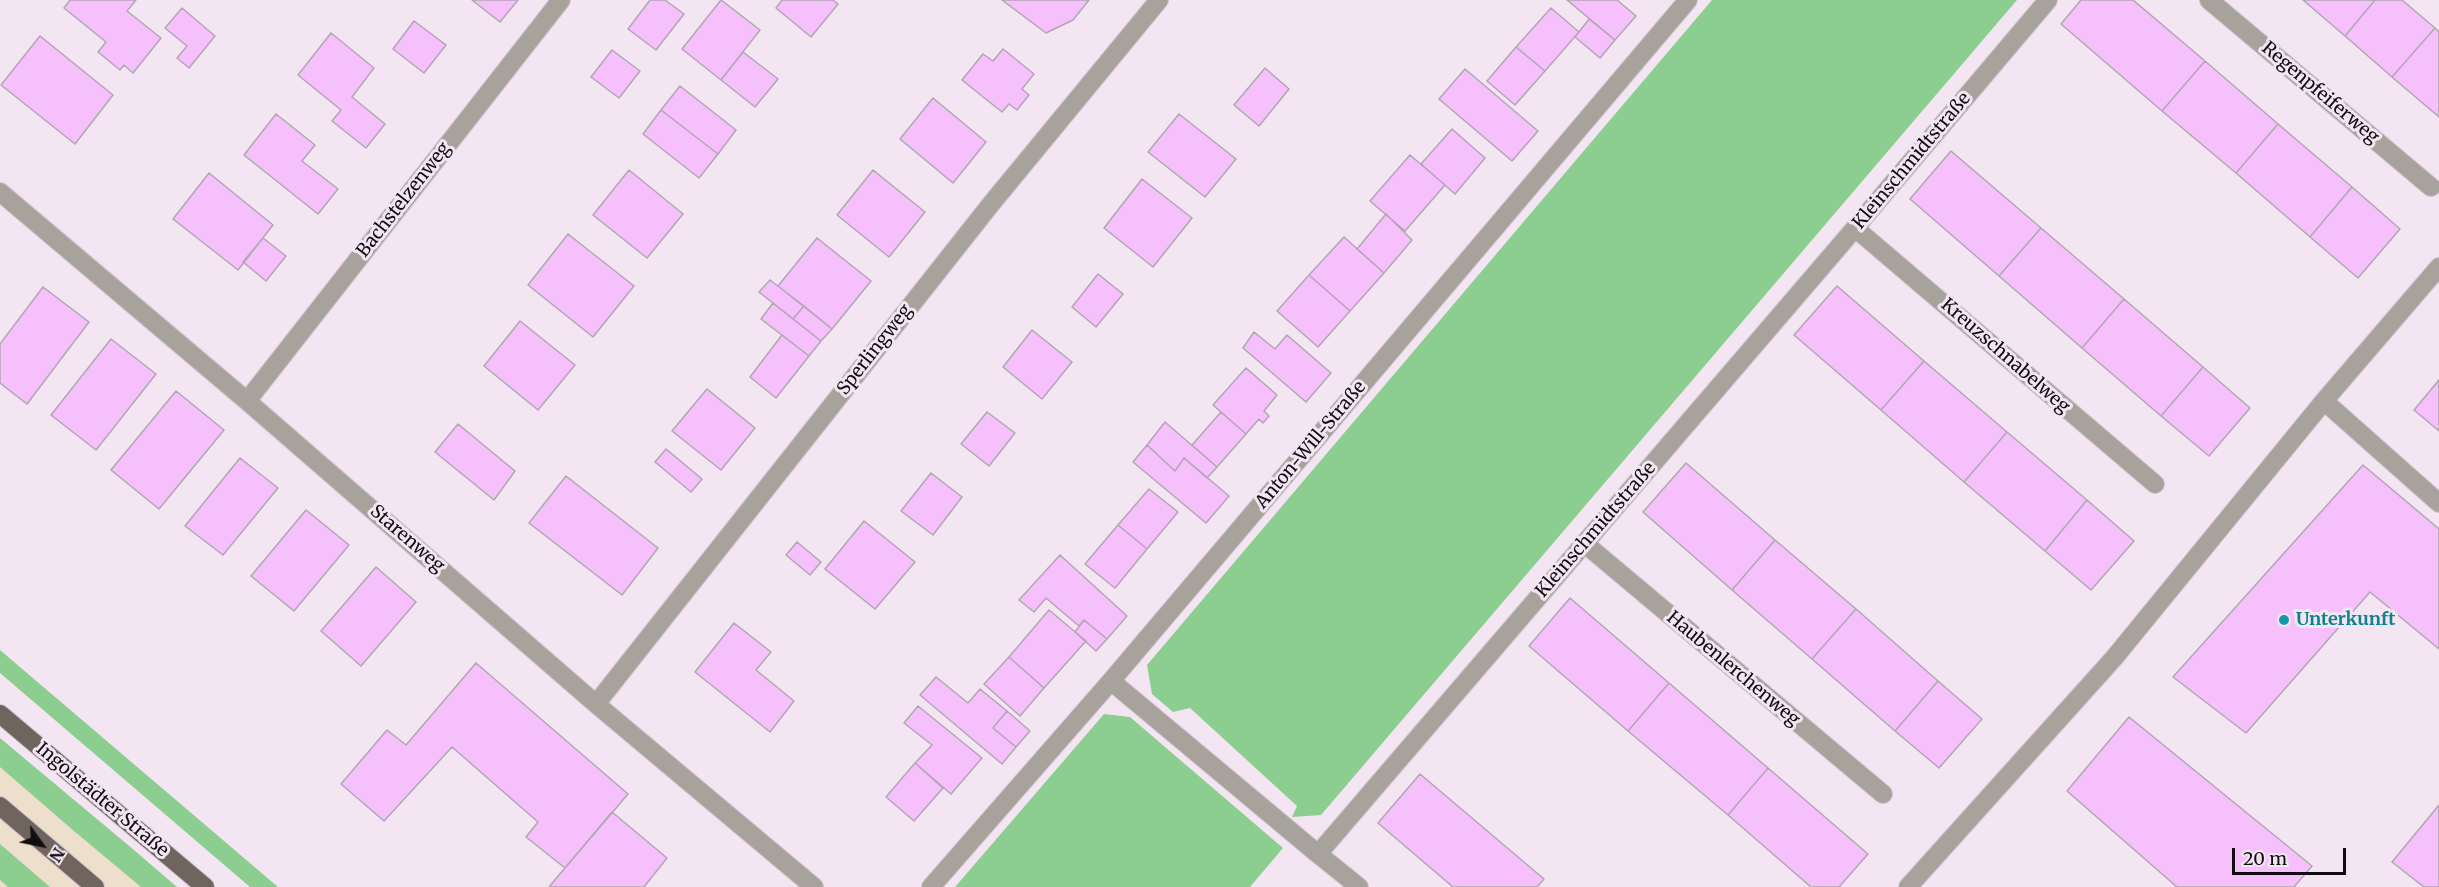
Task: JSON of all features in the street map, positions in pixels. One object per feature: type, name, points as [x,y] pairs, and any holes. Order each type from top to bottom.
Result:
[{"type":"main road","name":"Ingolstädter Straße","points":[[0,714],[205,887]]},
{"type":"main road","points":[[0,806],[94,887]]},
{"type":"street","name":"Bachstelzenweg","points":[[247,401],[561,0]]},
{"type":"street","name":"Sperlingweg","points":[[596,704],[991,204],[1159,0]]},
{"type":"street","name":"Anton-Will-Straße","points":[[931,887],[1111,681],[1688,0]]},
{"type":"street","name":"Kleinschmidtstraße","points":[[1318,854],[2048,0]]},
{"type":"street","name":"Regenpfeiferweg","points":[[2209,0],[2431,187]]},
{"type":"street","name":"Starenweg","points":[[0,192],[247,401],[596,704],[814,887]]},
{"type":"street","name":"Kreuzschnabelweg","points":[[1855,228],[2155,484]]},
{"type":"street","points":[[1908,887],[2114,658],[2324,401],[2439,267]]},
{"type":"street","points":[[2324,401],[2439,503]]},
{"type":"street","name":"Haubenlerchenweg","points":[[1584,543],[1883,794]]},
{"type":"street","points":[[1111,681],[1359,887]]},
{"type":"shaded area","points":[[0,757],[152,887],[0,887]]},
{"type":"green space","points":[[1712,0],[2017,0],[1321,815],[1292,817],[1297,806],[1190,708],[1173,712],[1152,694],[1147,665]]},
{"type":"green space","points":[[0,650],[278,887],[250,887],[0,673]]},
{"type":"green space","points":[[1104,714],[1130,717],[1283,848],[1250,887],[955,887]]},
{"type":"green space","points":[[0,738],[177,887],[141,887],[74,831],[0,767]]},
{"type":"green space","points":[[0,844],[50,887],[8,887],[0,880]]},
{"type":"building","points":[[70,0],[136,0],[127,11],[161,38],[133,73],[124,65],[120,70],[98,52],[106,42],[64,8]]},
{"type":"building","points":[[472,0],[518,0],[500,22]]},
{"type":"building","points":[[650,0],[665,0],[684,14],[656,50],[628,29]]},
{"type":"building","points":[[721,0],[760,30],[721,80],[682,49]]},
{"type":"building","points":[[782,0],[833,0],[838,4],[811,37],[776,8]]},
{"type":"building","points":[[1002,0],[1089,0],[1073,20],[1046,33]]},
{"type":"building","points":[[1567,0],[1617,0],[1636,16],[1615,40]]},
{"type":"building","points":[[2081,0],[2133,0],[2205,61],[2162,111],[2061,24]]},
{"type":"building","points":[[2303,0],[2375,0],[2345,36]]},
{"type":"building","points":[[2375,0],[2402,0],[2435,28],[2392,77],[2345,36]]},
{"type":"building","points":[[182,8],[215,36],[189,68],[177,58],[187,46],[165,28]]},
{"type":"building","points":[[1551,8],[1579,32],[1545,71],[1516,47]]},
{"type":"building","points":[[1589,19],[1615,40],[1600,58],[1575,37]]},
{"type":"building","points":[[414,21],[446,45],[424,73],[393,49]]},
{"type":"building","points":[[2435,28],[2439,32],[2439,117],[2392,77]]},
{"type":"building","points":[[331,33],[374,68],[352,97],[385,124],[366,148],[332,121],[341,110],[298,75]]},
{"type":"building","points":[[40,36],[113,95],[75,144],[1,85]]},
{"type":"building","points":[[1516,47],[1545,71],[1515,105],[1487,81]]},
{"type":"building","points":[[1003,49],[1034,74],[1022,89],[1029,95],[1017,110],[1009,104],[1002,112],[962,80],[983,54],[993,61]]},
{"type":"building","points":[[612,50],[640,71],[619,98],[591,77]]},
{"type":"building","points":[[743,52],[778,79],[755,107],[721,80]]},
{"type":"building","points":[[2205,61],[2278,124],[2236,173],[2162,111]]},
{"type":"building","points":[[1265,68],[1289,89],[1259,126],[1234,105]]},
{"type":"building","points":[[1465,69],[1538,131],[1512,161],[1439,99]]},
{"type":"building","points":[[680,86],[736,130],[718,154],[661,110]]},
{"type":"building","points":[[933,98],[986,142],[953,183],[900,139]]},
{"type":"building","points":[[661,110],[718,154],[699,178],[643,134]]},
{"type":"building","points":[[276,114],[315,145],[302,161],[338,189],[318,214],[244,155]]},
{"type":"building","points":[[1179,114],[1236,159],[1205,197],[1148,152]]},
{"type":"building","points":[[2278,124],[2352,187],[2310,237],[2236,173]]},
{"type":"building","points":[[1452,129],[1485,158],[1455,194],[1421,164]]},
{"type":"building","points":[[1951,151],[2041,228],[1999,276],[1910,199]]},
{"type":"building","points":[[1410,155],[1445,185],[1405,231],[1370,201]]},
{"type":"building","points":[[629,170],[683,214],[647,258],[593,215]]},
{"type":"building","points":[[873,170],[925,212],[889,257],[837,215]]},
{"type":"building","points":[[209,173],[273,225],[238,270],[173,219]]},
{"type":"building","points":[[1142,179],[1192,218],[1153,267],[1104,228]]},
{"type":"building","points":[[2352,187],[2400,229],[2358,278],[2310,237]]},
{"type":"building","points":[[1386,214],[1412,240],[1384,273],[1357,249]]},
{"type":"building","points":[[2041,228],[2124,299],[2082,348],[1999,276]]},
{"type":"building","points":[[568,234],[634,286],[593,337],[528,285]]},
{"type":"building","points":[[1344,237],[1384,273],[1350,311],[1309,275]]},
{"type":"building","points":[[263,238],[286,256],[266,281],[243,262]]},
{"type":"building","points":[[817,238],[871,281],[832,329],[778,286]]},
{"type":"building","points":[[1098,274],[1123,294],[1096,327],[1072,307]]},
{"type":"building","points":[[1309,275],[1350,311],[1318,347],[1277,311]]},
{"type":"building","points":[[770,280],[804,306],[793,319],[759,292]]},
{"type":"building","points":[[1837,286],[1924,361],[1881,410],[1794,335]]},
{"type":"building","points":[[43,287],[89,322],[27,404],[0,383],[0,344]]},
{"type":"building","points":[[2124,299],[2203,367],[2161,416],[2082,348]]},
{"type":"building","points":[[773,303],[821,341],[809,356],[761,319]]},
{"type":"building","points":[[804,306],[832,329],[821,341],[793,319]]},
{"type":"building","points":[[520,321],[575,365],[538,410],[484,366]]},
{"type":"building","points":[[1032,330],[1072,362],[1042,399],[1003,367]]},
{"type":"building","points":[[1254,332],[1275,349],[1287,335],[1331,373],[1306,402],[1243,348]]},
{"type":"building","points":[[782,335],[809,356],[776,398],[750,377]]},
{"type":"building","points":[[111,339],[156,374],[96,450],[51,415]]},
{"type":"building","points":[[1924,361],[2007,432],[1964,482],[1881,410]]},
{"type":"building","points":[[2203,367],[2250,408],[2209,456],[2161,416]]},
{"type":"building","points":[[1246,368],[1277,395],[1264,411],[1269,416],[1263,423],[1259,419],[1246,434],[1213,405]]},
{"type":"building","points":[[2439,380],[2439,431],[2414,410]]},
{"type":"building","points":[[707,389],[755,428],[721,470],[672,431]]},
{"type":"building","points":[[176,391],[224,430],[159,509],[111,470]]},
{"type":"building","points":[[987,412],[1015,433],[989,466],[961,444]]},
{"type":"building","points":[[1221,412],[1246,434],[1217,467],[1192,445]]},
{"type":"building","points":[[1165,422],[1217,467],[1207,478],[1184,458],[1175,471],[1147,445]]},
{"type":"building","points":[[458,424],[515,471],[494,500],[435,452]]},
{"type":"building","points":[[2007,432],[2087,500],[2045,551],[1964,482]]},
{"type":"building","points":[[1147,445],[1175,471],[1184,458],[1229,496],[1206,523],[1133,462]]},
{"type":"building","points":[[666,449],[702,479],[691,492],[655,462]]},
{"type":"building","points":[[240,458],[278,488],[223,555],[185,526]]},
{"type":"building","points":[[1686,463],[1775,540],[1732,590],[1643,512]]},
{"type":"building","name":"Unterkunft","points":[[2363,465],[2439,529],[2439,649],[2370,592],[2246,733],[2173,677]]},
{"type":"building","points":[[931,473],[962,497],[933,535],[901,511]]},
{"type":"building","points":[[566,476],[658,548],[622,595],[529,523]]},
{"type":"building","points":[[1149,489],[1178,512],[1147,549],[1118,525]]},
{"type":"building","points":[[2087,500],[2134,541],[2091,590],[2045,551]]},
{"type":"building","points":[[306,510],[349,545],[294,611],[251,576]]},
{"type":"building","points":[[864,521],[915,562],[875,609],[825,569]]},
{"type":"building","points":[[1118,525],[1147,549],[1115,588],[1085,564]]},
{"type":"building","points":[[1775,540],[1856,609],[1812,659],[1732,590]]},
{"type":"building","points":[[797,542],[821,562],[810,575],[786,555]]},
{"type":"building","points":[[1060,555],[1127,616],[1107,639],[1084,620],[1079,626],[1046,598],[1034,612],[1019,600]]},
{"type":"building","points":[[376,567],[416,602],[361,666],[321,631]]},
{"type":"building","points":[[1570,598],[1669,683],[1628,731],[1529,646]]},
{"type":"building","points":[[1856,609],[1938,681],[1895,731],[1812,659]]},
{"type":"building","points":[[1049,610],[1086,641],[1044,688],[1009,657]]},
{"type":"building","points":[[1084,620],[1107,639],[1096,651],[1075,632]]},
{"type":"building","points":[[734,623],[771,652],[756,670],[794,701],[770,732],[695,672]]},
{"type":"building","points":[[1009,657],[1044,688],[1020,716],[984,684]]},
{"type":"building","points":[[476,663],[628,794],[565,868],[526,837],[538,822],[452,747],[384,821],[341,784],[387,730],[406,745]]},
{"type":"building","points":[[936,677],[968,703],[980,689],[1007,711],[993,728],[1016,747],[1002,764],[920,695]]},
{"type":"building","points":[[1938,681],[1982,719],[1939,768],[1895,731]]},
{"type":"building","points":[[1669,683],[1768,768],[1728,815],[1628,731]]},
{"type":"building","points":[[918,706],[982,758],[951,794],[915,763],[932,745],[904,723]]},
{"type":"building","points":[[1007,711],[1030,731],[1016,747],[993,728]]},
{"type":"building","points":[[2129,717],[2312,866],[2294,887],[2177,887],[2067,791]]},
{"type":"building","points":[[915,763],[943,788],[914,821],[886,797]]},
{"type":"building","points":[[1768,768],[1868,854],[1839,887],[1811,887],[1728,815]]},
{"type":"building","points":[[1420,774],[1544,879],[1537,887],[1453,887],[1378,823]]},
{"type":"building","points":[[2439,805],[2439,887],[2424,887],[2392,862]]},
{"type":"building","points":[[612,812],[667,858],[644,887],[549,887]]},
{"type":"place","name":"Unterkunft","points":[[2284,620]]}]
